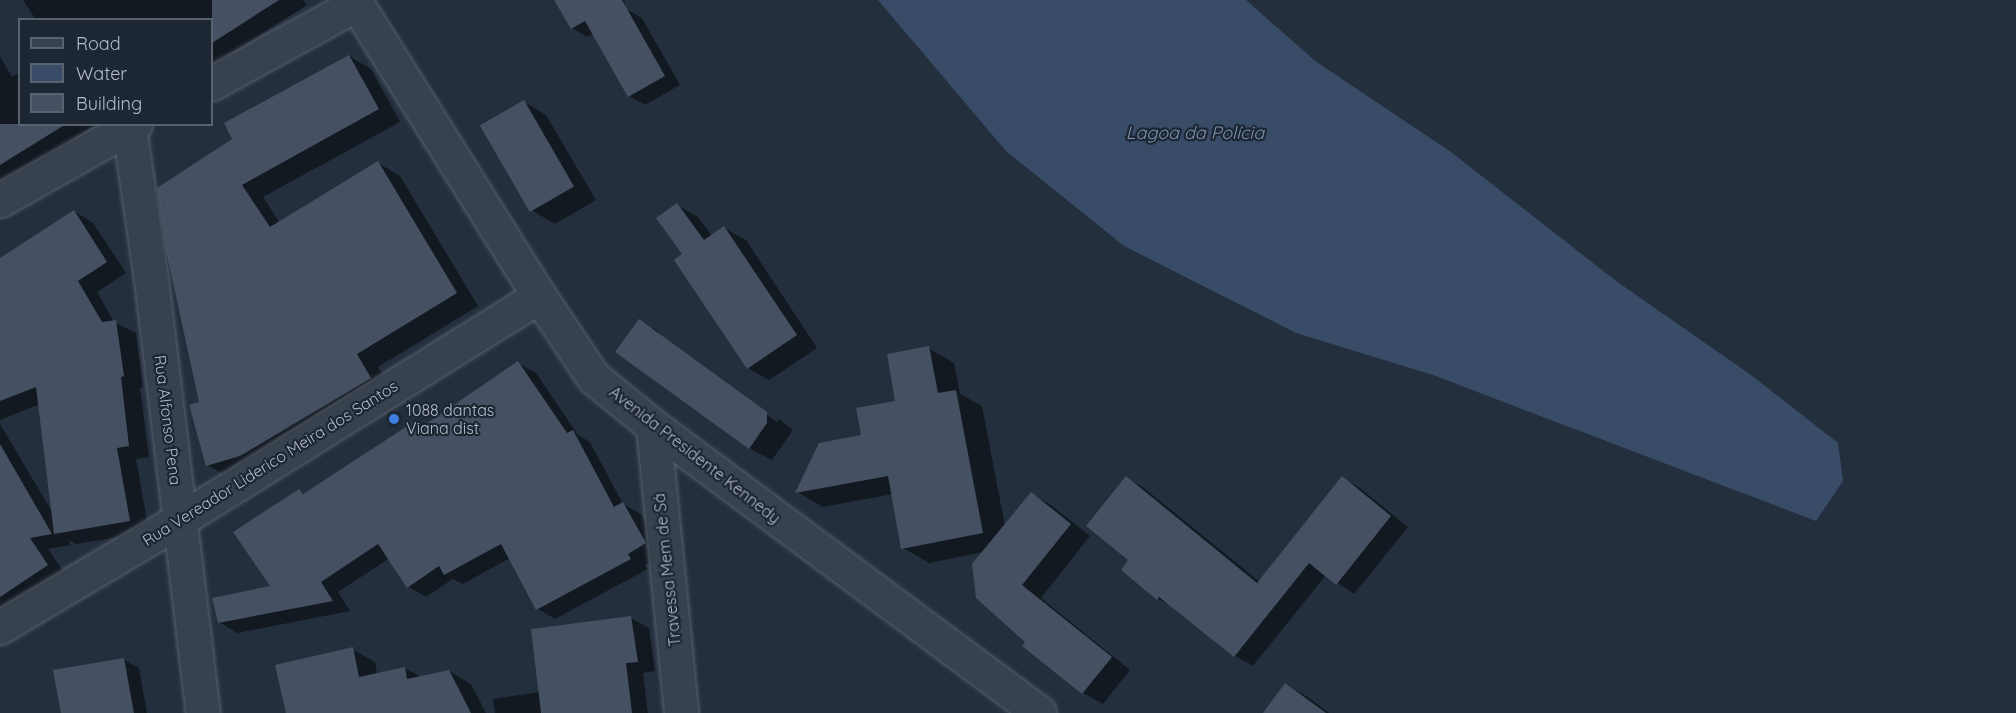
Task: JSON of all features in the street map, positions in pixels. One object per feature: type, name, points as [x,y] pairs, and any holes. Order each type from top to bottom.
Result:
[{"type":"street","points":[[213,82],[355,2]]},
{"type":"street","name":"Avenida Presidente Kennedy","points":[[355,2],[539,296],[593,376],[652,426],[1039,713]]},
{"type":"street","points":[[0,200],[132,126]]},
{"type":"street","name":"Rua Alfonso Pena","points":[[132,126],[203,713]]},
{"type":"street","name":"Rua Vereador Liderico Meira dos Santos","points":[[0,627],[181,519],[539,296]]},
{"type":"street","name":"Travessa Mem de Sá","points":[[652,426],[681,713]]},
{"type":"water","name":"Lagoa da Polícia","points":[[878,0],[1246,0],[1315,61],[1451,152],[1616,281],[1751,375],[1838,443],[1843,481],[1816,521],[1433,375],[1296,333],[1124,246],[1006,151]]},
{"type":"building","points":[[212,0],[279,0],[213,42]]},
{"type":"building","points":[[554,0],[622,0],[665,76],[628,97],[585,21],[571,29]]},
{"type":"building","points":[[349,55],[379,109],[242,185],[270,227],[378,161],[457,293],[357,354],[371,378],[240,456],[206,466],[189,405],[199,402],[166,250],[157,188],[232,139],[224,123]]},
{"type":"building","points":[[524,100],[574,187],[530,212],[480,126]]},
{"type":"building","points":[[0,124],[63,126],[0,165]]},
{"type":"building","points":[[677,203],[704,240],[724,226],[797,335],[747,369],[674,260],[682,254],[656,218]]},
{"type":"building","points":[[74,210],[107,262],[78,281],[102,322],[116,320],[124,376],[121,377],[129,446],[117,448],[130,521],[54,534],[36,387],[0,401],[0,258]]},
{"type":"building","points":[[639,319],[767,412],[767,423],[749,449],[615,352]]},
{"type":"building","points":[[929,346],[938,393],[956,390],[983,533],[901,549],[888,476],[795,493],[819,443],[861,435],[856,408],[895,401],[887,354]]},
{"type":"building","points":[[518,361],[567,433],[573,430],[614,507],[623,502],[646,543],[628,554],[631,559],[536,610],[501,544],[444,575],[439,566],[407,588],[378,544],[321,582],[333,601],[218,623],[212,598],[270,586],[233,532],[299,489],[303,494],[415,421],[420,428]]},
{"type":"building","points":[[0,444],[52,534],[30,538],[48,565],[0,597]]},
{"type":"building","points":[[1126,476],[1257,583],[1342,476],[1391,516],[1336,585],[1309,563],[1234,657],[1159,597],[1157,600],[1121,570],[1128,560],[1086,526]]},
{"type":"building","points":[[1031,492],[1071,524],[1022,585],[1112,657],[1082,694],[1022,646],[1025,642],[976,598],[972,564]]},
{"type":"building","points":[[631,616],[638,662],[626,663],[632,713],[541,713],[531,629]]},
{"type":"building","points":[[353,647],[359,677],[405,667],[407,679],[449,670],[471,713],[286,713],[275,665]]},
{"type":"building","points":[[124,658],[134,713],[61,713],[53,670]]},
{"type":"building","points":[[1285,683],[1326,713],[1263,713]]},
{"type":"place","name":"1088 dantas Viana dist","points":[[394,419]]}]
